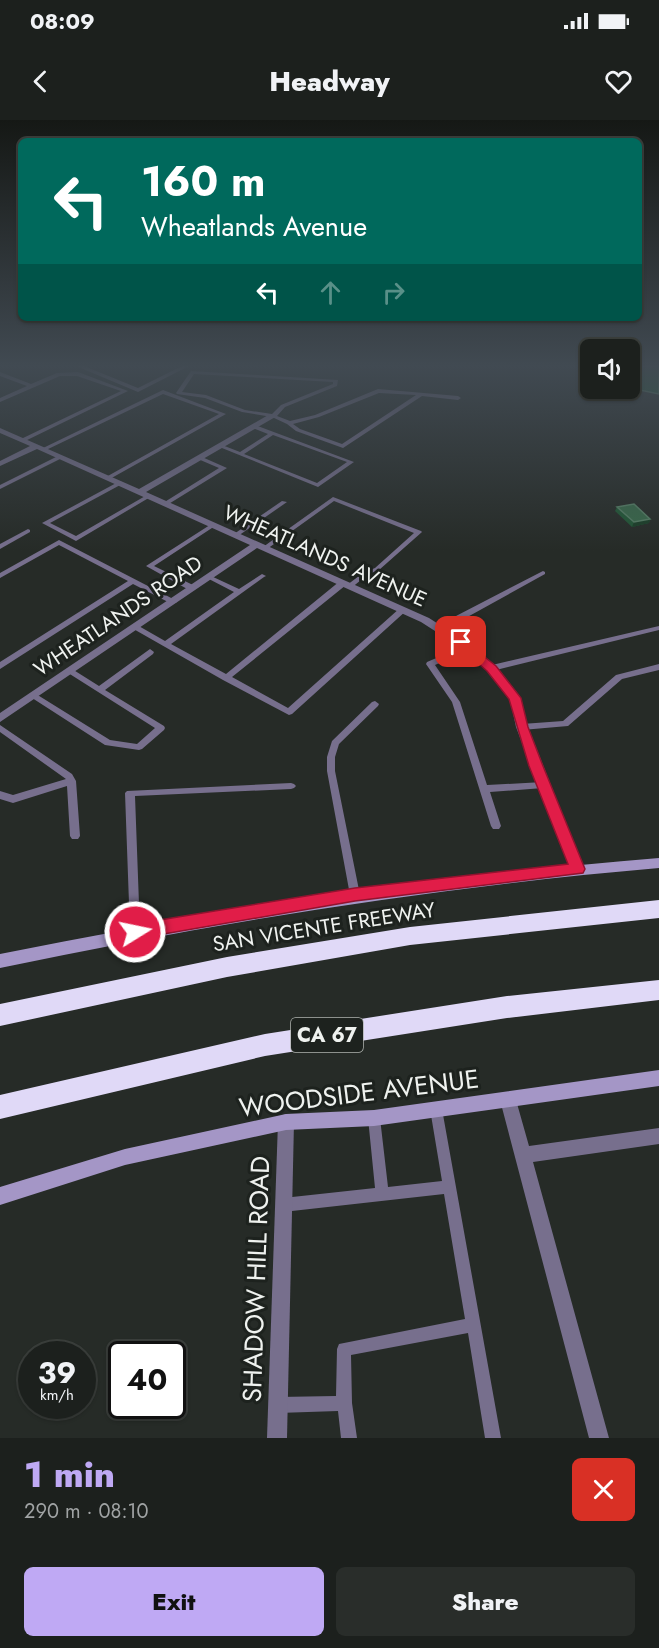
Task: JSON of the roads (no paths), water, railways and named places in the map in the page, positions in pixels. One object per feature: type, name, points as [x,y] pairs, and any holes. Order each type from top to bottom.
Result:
[{"type":"highway","name":"SAN VICENTE FREEWAY","points":[[0,1015],[227,967],[410,936],[659,909]]},
{"type":"highway","name":"CA 67","points":[[0,1107],[265,1044],[507,1008],[659,990]]},
{"type":"street","points":[[144,494],[200,458],[254,428]]},
{"type":"street","name":"WHEATLANDS AVENUE","points":[[3,434],[23,440],[403,610],[441,630],[466,647],[492,668],[514,698],[543,785],[577,869]]},
{"type":"street","points":[[0,464],[41,448]]},
{"type":"street","name":"WHEATLANDS ROAD","points":[[3,713],[33,696],[209,577],[260,547]]},
{"type":"street","points":[[0,961],[135,932],[355,895],[577,869],[659,863]]},
{"type":"street","name":"WOODSIDE AVENUE","points":[[0,1196],[125,1156],[286,1122],[374,1118],[659,1078]]},
{"type":"street","points":[[508,1100],[599,1438]]},
{"type":"street","name":"SHADOW HILL ROAD","points":[[277,1438],[286,1122]]},
{"type":"street","points":[[523,1155],[659,1136]]},
{"type":"lane","points":[[23,440],[50,428]]},
{"type":"lane","points":[[41,448],[86,428]]},
{"type":"lane","points":[[108,478],[199,428]]},
{"type":"lane","points":[[220,446],[318,484],[351,462],[256,428]]},
{"type":"lane","points":[[295,428],[343,446],[371,428]]},
{"type":"lane","points":[[240,454],[273,434]]},
{"type":"lane","points":[[0,487],[60,457]]},
{"type":"lane","points":[[165,504],[224,468],[200,458]]},
{"type":"lane","points":[[120,483],[45,523],[76,539],[144,494]]},
{"type":"lane","points":[[226,678],[346,585],[377,569],[419,532],[333,499],[260,547]]},
{"type":"lane","points":[[236,536],[284,502]]},
{"type":"lane","points":[[192,588],[150,566],[213,525]]},
{"type":"lane","points":[[0,547],[28,531]]},
{"type":"lane","points":[[0,576],[59,542],[173,601]]},
{"type":"lane","points":[[441,630],[543,573]]},
{"type":"lane","points":[[166,644],[262,576]]},
{"type":"lane","points":[[209,577],[239,592]]},
{"type":"lane","points":[[0,666],[133,581]]},
{"type":"lane","points":[[134,627],[289,712],[403,610]]},
{"type":"lane","points":[[492,668],[659,628]]},
{"type":"lane","points":[[466,647],[430,664],[456,702],[496,826]]},
{"type":"lane","points":[[99,690],[150,652]]},
{"type":"lane","points":[[522,727],[565,724],[619,677],[659,667]]},
{"type":"lane","points":[[33,696],[108,743],[139,747],[161,728],[69,671]]},
{"type":"lane","points":[[355,895],[331,771],[331,757],[335,743],[375,704]]},
{"type":"lane","points":[[0,728],[69,776],[75,836]]},
{"type":"lane","points":[[0,795],[13,799],[71,782]]},
{"type":"lane","points":[[484,789],[543,785]]},
{"type":"lane","points":[[135,932],[130,792],[291,786]]},
{"type":"lane","points":[[436,1109],[493,1438]]},
{"type":"lane","points":[[374,1118],[382,1194]]},
{"type":"lane","points":[[283,1205],[450,1187]]},
{"type":"lane","points":[[349,1438],[344,1403],[344,1349],[473,1325]]},
{"type":"lane","points":[[278,1405],[344,1403]]}]
